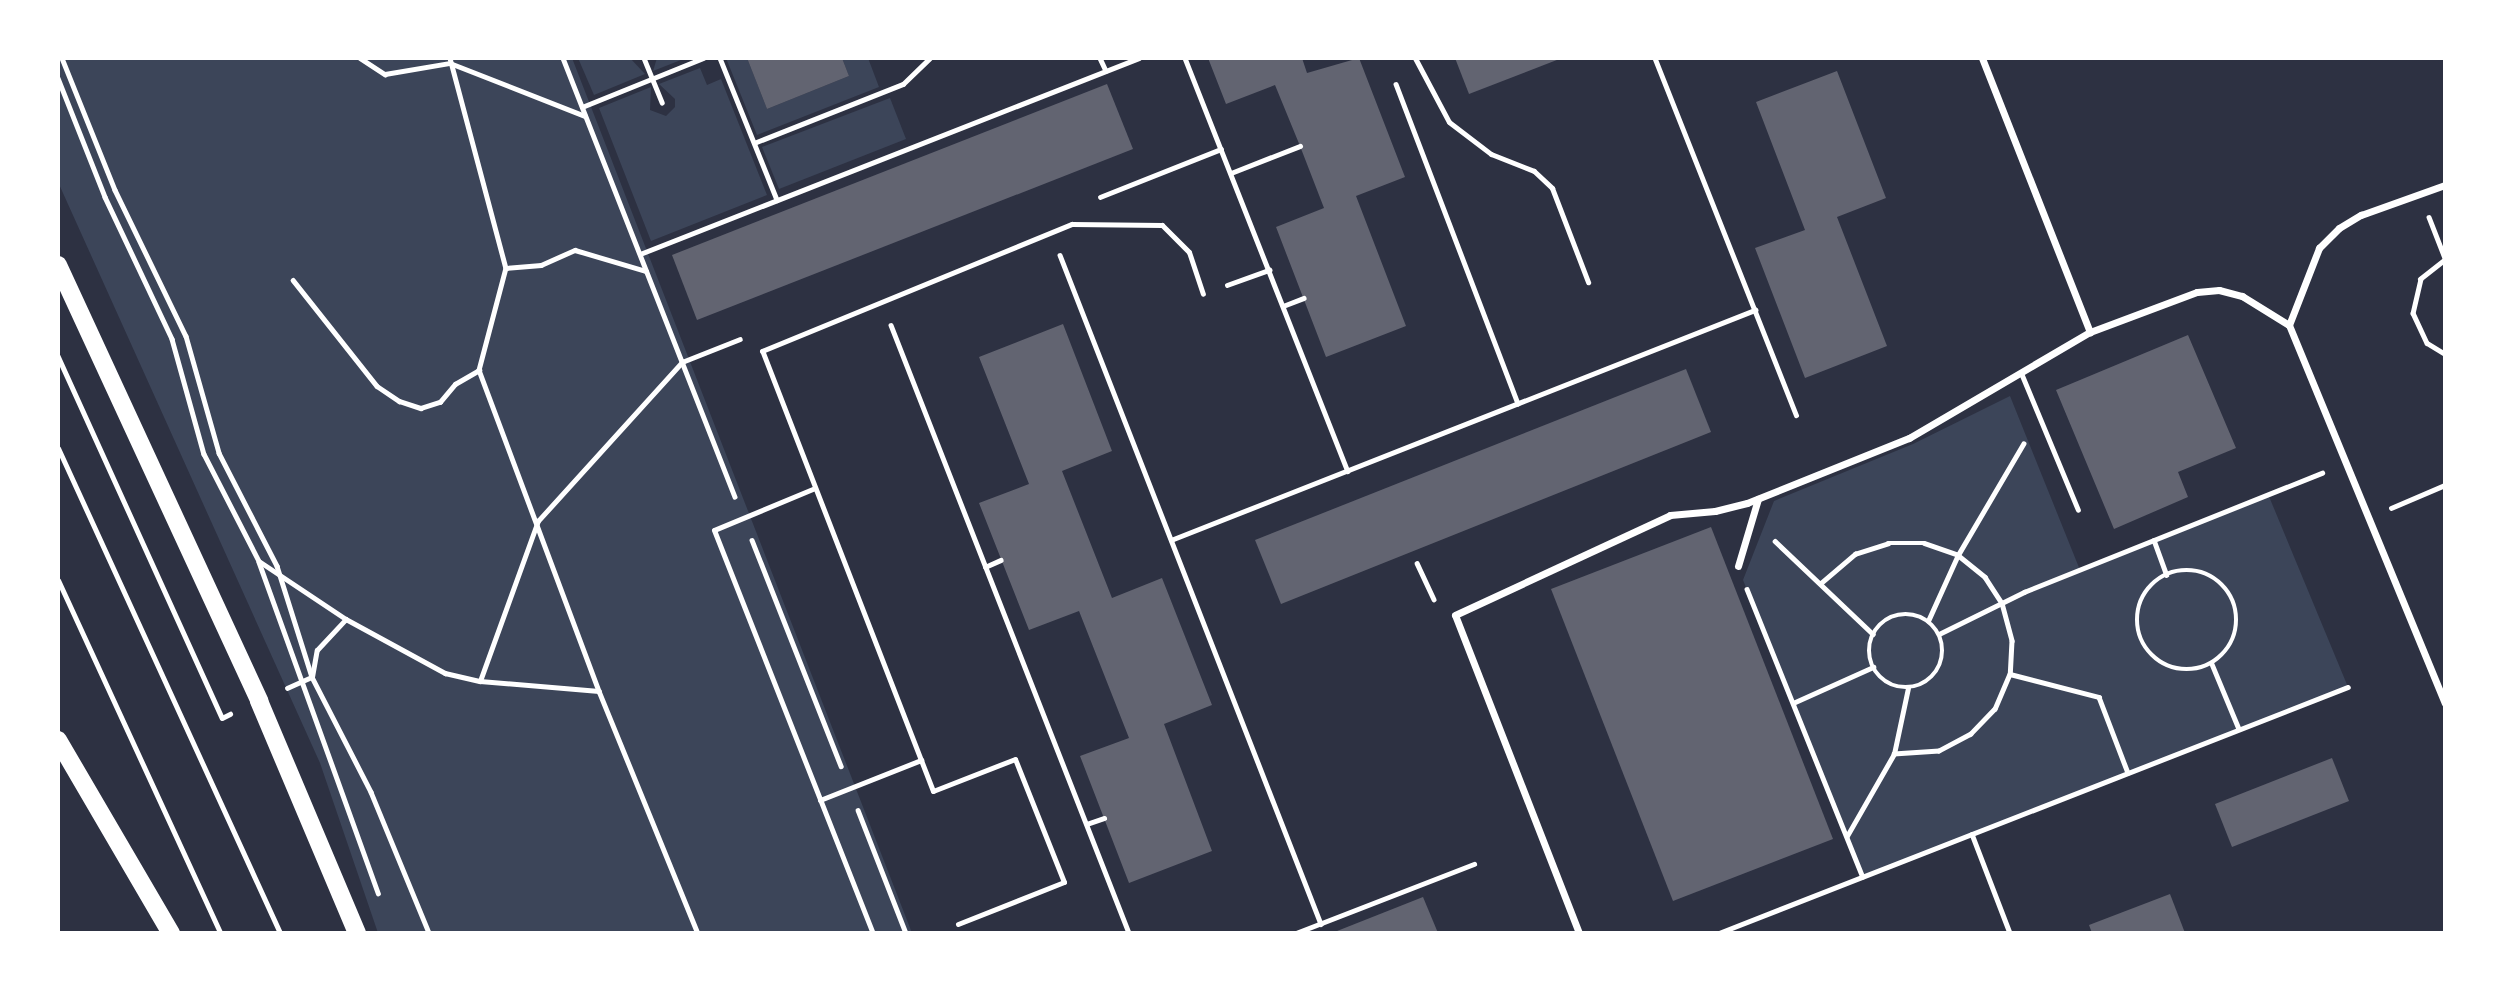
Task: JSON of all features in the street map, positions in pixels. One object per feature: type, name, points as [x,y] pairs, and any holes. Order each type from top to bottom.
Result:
[{"type":"main road","points":[[58,265],[259,701],[357,933]]},
{"type":"main road","points":[[58,740],[171,933]]},
{"type":"street","points":[[1982,58],[2090,332]]},
{"type":"street","points":[[2289,325],[2319,248],[2339,228],[2361,215],[2421,196],[2445,185]]},
{"type":"street","points":[[1579,933],[1455,615],[1670,515],[1715,511],[1758,499],[1909,438],[2090,332],[2197,292],[2219,290],[2254,302],[2289,325],[2445,703]]},
{"type":"street","points":[[1738,566],[1758,499]]},
{"type":"lane","points":[[1415,58],[1449,122],[1491,154],[1534,171],[1552,188],[1588,282]]},
{"type":"lane","points":[[958,924],[1064,882],[1015,759],[933,791],[762,351],[1072,224],[1162,225],[1189,253],[1203,294]]},
{"type":"lane","points":[[2021,373],[2078,510]]},
{"type":"lane","points":[[58,448],[280,933]]},
{"type":"lane","points":[[815,488],[714,530],[873,933]]},
{"type":"lane","points":[[58,580],[220,933]]},
{"type":"lane","points":[[820,800],[921,760]]},
{"type":"path","points":[[62,58],[115,190],[186,337],[219,453],[279,575],[312,677],[371,792],[429,933]]},
{"type":"path","points":[[360,58],[385,74],[450,60],[586,117]]},
{"type":"path","points":[[644,58],[662,102]]},
{"type":"path","points":[[582,107],[703,58]]},
{"type":"path","points":[[720,58],[777,200]]},
{"type":"path","points":[[754,143],[903,84],[930,58]]},
{"type":"path","points":[[1100,58],[1106,71]]},
{"type":"path","points":[[640,254],[1139,58]]},
{"type":"path","points":[[1185,58],[1348,471]]},
{"type":"path","points":[[1655,58],[1796,415]]},
{"type":"path","points":[[450,60],[506,268],[479,370],[599,691],[698,933]]},
{"type":"path","points":[[1391,71],[1518,403]]},
{"type":"path","points":[[58,78],[105,197],[172,338],[204,454],[258,561],[379,896]]},
{"type":"path","points":[[1231,173],[1300,146]]},
{"type":"path","points":[[2421,196],[2445,259],[2421,279],[2413,313],[2427,343],[2445,354]]},
{"type":"path","points":[[1051,233],[1321,924]]},
{"type":"path","points":[[506,268],[541,265],[575,250],[647,271]]},
{"type":"path","points":[[1203,294],[1269,270]]},
{"type":"path","points":[[293,280],[377,386],[398,401],[421,408],[440,402],[455,384],[479,370]]},
{"type":"path","points":[[1283,306],[1304,298]]},
{"type":"path","points":[[882,303],[1129,933]]},
{"type":"path","points":[[1171,540],[1755,310]]},
{"type":"path","points":[[58,356],[222,718],[234,712]]},
{"type":"path","points":[[480,681],[538,522],[682,362]]},
{"type":"path","points":[[1928,621],[1958,555],[2039,417]]},
{"type":"path","points":[[1939,634],[2002,603],[2345,464]]},
{"type":"path","points":[[2367,518],[2445,485]]},
{"type":"path","points":[[1753,521],[1873,634]]},
{"type":"path","points":[[2154,540],[2167,575]]},
{"type":"path","points":[[1821,583],[1855,554],[1888,542],[1924,543],[1958,555],[1985,577],[2002,603],[2012,641],[2010,674],[1995,709],[1971,734],[1939,751],[1894,754]]},
{"type":"path","points":[[985,567],[1001,560]]},
{"type":"path","points":[[258,561],[346,619],[445,673],[480,681],[599,691]]},
{"type":"path","points":[[1417,563],[1438,610],[1455,615]]},
{"type":"path","points":[[1738,566],[1863,877]]},
{"type":"path","points":[[2191,570],[2207,574],[2230,595],[2236,610],[2233,641],[2212,664],[2195,670],[2170,667],[2148,652],[2140,637],[2140,603],[2148,588],[2167,575],[2191,570]]},
{"type":"path","points":[[1901,614],[1928,621],[1939,634],[1944,651],[1936,674],[1909,688],[1883,681],[1873,667],[1869,648],[1873,634],[1889,618],[1901,614]]},
{"type":"path","points":[[312,677],[317,650],[346,619]]},
{"type":"path","points":[[2212,664],[2239,729]]},
{"type":"path","points":[[1793,703],[1873,667]]},
{"type":"path","points":[[2010,674],[2099,697],[2128,773]]},
{"type":"path","points":[[286,688],[312,677]]},
{"type":"path","points":[[1719,933],[2348,687]]},
{"type":"path","points":[[1847,836],[1894,754],[1909,688]]},
{"type":"path","points":[[198,695],[210,690]]},
{"type":"path","points":[[1087,824],[1104,818]]},
{"type":"path","points":[[1972,834],[2010,933]]},
{"type":"path","points":[[1296,933],[1474,864]]},
{"type":"shaded area","points":[[58,58],[572,58],[912,933],[378,933],[320,763],[58,182]]},
{"type":"shaded area","points":[[578,58],[630,58],[645,74],[594,95]]},
{"type":"shaded area","points":[[657,58],[686,58],[653,71]]},
{"type":"shaded area","points":[[726,58],[747,58],[767,109],[849,76],[842,58],[868,58],[879,87],[757,135]]},
{"type":"shaded area","points":[[700,68],[707,85],[721,79],[767,195],[651,241],[599,108],[651,87],[650,110],[666,116],[675,107],[675,99],[659,84]]},
{"type":"shaded area","points":[[890,98],[906,139],[779,189],[762,147]]},
{"type":"shaded area","points":[[2010,396],[2080,570],[2268,494],[2348,687],[1863,877],[1743,580],[1774,501],[1913,444]]},
{"type":"building","points":[[747,58],[842,58],[849,76],[767,109]]},
{"type":"building","points":[[1208,58],[1302,58],[1307,73],[1359,58],[1405,177],[1356,196],[1406,326],[1326,357],[1276,227],[1324,208],[1300,146],[1275,85],[1226,104]]},
{"type":"building","points":[[1455,58],[1562,58],[1469,94]]},
{"type":"building","points":[[1837,71],[1886,198],[1837,217],[1887,346],[1805,378],[1755,248],[1805,230],[1756,102]]},
{"type":"building","points":[[1107,84],[1133,149],[697,320],[672,255]]},
{"type":"building","points":[[1063,324],[1112,451],[1062,471],[1112,598],[1162,578],[1212,705],[1164,724],[1212,851],[1129,883],[1080,756],[1129,738],[1079,611],[1029,630],[979,503],[1029,484],[979,357]]},
{"type":"building","points":[[2188,335],[2236,448],[2178,472],[2188,497],[2114,529],[2056,390]]},
{"type":"building","points":[[1686,369],[1711,432],[1281,604],[1255,540]]},
{"type":"building","points":[[1711,527],[1833,839],[1673,901],[1551,589]]},
{"type":"building","points":[[2332,758],[2349,801],[2232,847],[2215,804]]},
{"type":"building","points":[[2170,894],[2185,933],[2092,933],[2089,925]]},
{"type":"building","points":[[1423,897],[1438,933],[1332,933]]}]
